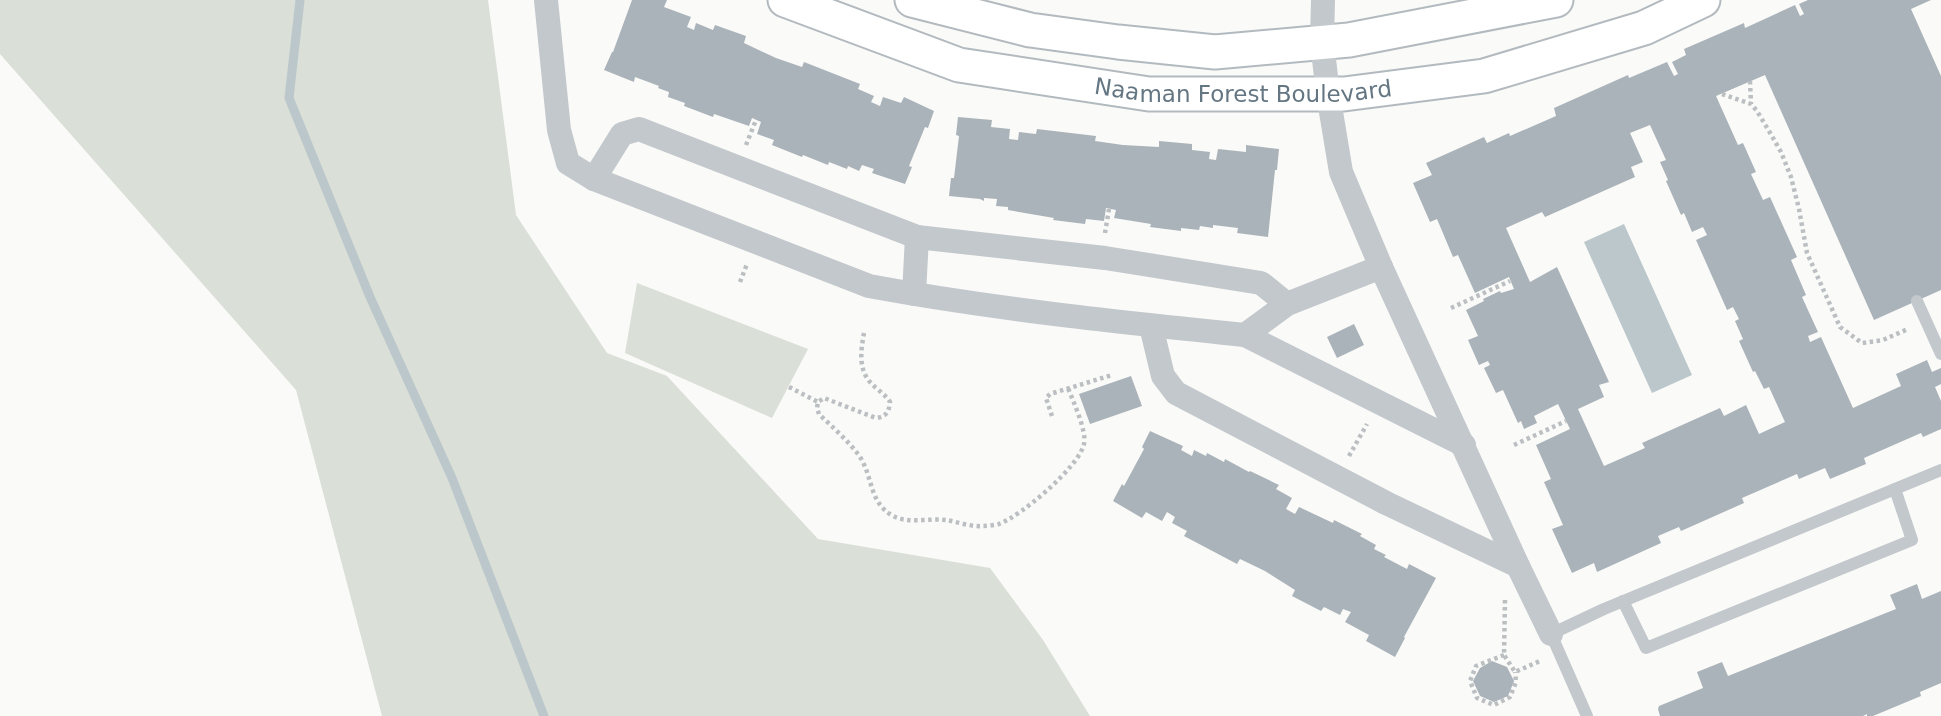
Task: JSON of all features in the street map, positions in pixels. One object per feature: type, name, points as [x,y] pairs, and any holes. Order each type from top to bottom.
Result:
[{"type":"street","points":[[546,0],[559,130],[568,163],[594,179],[869,286],[1151,326],[1245,335],[1464,445]]},
{"type":"street","name":"Naaman Forest Boulevard","points":[[785,0],[959,65],[1149,94],[1344,94],[1484,76],[1644,28],[1703,0]]},
{"type":"street","name":"Naaman Forest Boulevard","points":[[912,0],[1030,30],[1215,52],[1349,40],[1556,0]]},
{"type":"street","points":[[1322,0],[1322,42],[1341,172],[1381,267],[1551,634]]},
{"type":"street","points":[[594,179],[622,134],[639,129],[917,237],[1105,258],[1261,283],[1287,304]]},
{"type":"street","points":[[914,294],[917,237]]},
{"type":"street","points":[[1245,335],[1287,304],[1381,267]]},
{"type":"street","points":[[1151,326],[1163,376],[1176,393],[1386,503],[1518,566]]},
{"type":"lane","points":[[1917,301],[1941,355]]},
{"type":"lane","points":[[1587,716],[1551,634],[1623,601],[1941,470]]},
{"type":"lane","points":[[1623,601],[1646,648],[1912,540],[1895,489]]},
{"type":"path","points":[[1750,82],[1751,104]]},
{"type":"path","points":[[1721,94],[1751,104],[1781,152],[1800,209],[1807,253],[1840,327],[1862,343],[1883,340],[1908,329]]},
{"type":"path","points":[[745,149],[756,120]]},
{"type":"path","points":[[1104,241],[1109,209]]},
{"type":"path","points":[[740,282],[749,260]]},
{"type":"path","points":[[1451,308],[1510,281]]},
{"type":"path","points":[[818,401],[830,399],[877,418],[887,414],[890,402],[863,372],[861,361],[864,333]]},
{"type":"path","points":[[1052,416],[1046,398],[1050,394],[1112,375]]},
{"type":"path","points":[[789,387],[818,401]]},
{"type":"path","points":[[818,401],[819,414],[862,460],[875,498],[893,516],[905,520],[943,520],[982,526],[999,524],[1017,514],[1056,483],[1078,457],[1084,445],[1084,435],[1068,387]]},
{"type":"path","points":[[1346,461],[1369,421]]},
{"type":"path","points":[[1514,445],[1566,421]]},
{"type":"path","points":[[1504,655],[1476,666],[1470,681],[1477,698],[1494,705],[1510,697],[1516,682],[1515,672],[1504,655],[1506,593]]},
{"type":"path","points":[[1515,672],[1540,661]]},
{"type":"shaded area","points":[[0,0],[488,0],[516,215],[607,353],[667,376],[818,539],[990,568],[1043,640],[1090,716],[382,716],[296,390],[0,54]]},
{"type":"shaded area","points":[[1624,224],[1692,375],[1652,393],[1584,242]]},
{"type":"shaded area","points":[[637,283],[808,349],[772,418],[625,353]]},
{"type":"building","points":[[632,0],[667,0],[664,7],[691,17],[687,27],[694,30],[696,23],[713,30],[715,25],[746,36],[744,43],[776,58],[802,67],[804,62],[860,84],[858,89],[874,96],[871,102],[880,106],[883,97],[901,103],[904,97],[934,111],[909,166],[912,167],[905,184],[872,173],[874,169],[862,165],[859,171],[848,166],[847,169],[803,155],[802,157],[772,145],[774,140],[757,134],[761,122],[752,118],[749,126],[714,114],[713,117],[668,97],[669,92],[658,88],[659,86],[635,77],[634,82],[604,70]]},
{"type":"building","points":[[1808,0],[1931,0],[1911,9],[1941,76],[1941,290],[1874,320],[1765,75],[1716,96],[1738,145],[1743,143],[1756,172],[1751,174],[1763,200],[1770,197],[1797,257],[1791,260],[1806,295],[1802,297],[1818,332],[1808,336],[1810,342],[1821,337],[1853,408],[1901,386],[1896,374],[1927,360],[1932,372],[1941,368],[1941,384],[1935,387],[1941,401],[1941,429],[1923,437],[1921,433],[1864,458],[1866,464],[1830,479],[1825,468],[1799,479],[1797,474],[1742,498],[1744,503],[1681,531],[1679,527],[1658,536],[1661,543],[1597,572],[1594,563],[1572,573],[1552,529],[1563,525],[1544,482],[1551,479],[1536,445],[1570,429],[1558,404],[1534,416],[1537,423],[1524,429],[1521,421],[1518,423],[1503,390],[1496,393],[1484,368],[1490,365],[1488,361],[1479,365],[1468,340],[1478,336],[1466,310],[1500,291],[1501,293],[1514,289],[1509,277],[1475,293],[1458,255],[1453,257],[1437,219],[1430,222],[1413,183],[1432,175],[1426,163],[1484,137],[1487,143],[1556,116],[1554,108],[1628,75],[1629,78],[1667,62],[1674,76],[1678,74],[1672,62],[1686,55],[1684,49],[1744,23],[1745,28],[1795,5],[1800,16],[1804,14],[1799,4]],"holes":[[[1650,125],[1666,160],[1660,162],[1681,215],[1684,213],[1692,232],[1703,227],[1707,235],[1696,240],[1727,310],[1733,307],[1739,319],[1735,321],[1743,339],[1739,341],[1753,372],[1755,371],[1764,389],[1769,387],[1785,422],[1759,434],[1746,405],[1724,416],[1720,408],[1642,443],[1645,448],[1604,466],[1578,409],[1604,397],[1599,385],[1609,382],[1557,267],[1530,282],[1506,228],[1542,212],[1545,217],[1635,177],[1631,167],[1643,162],[1630,133]]]},
{"type":"building","points":[[958,117],[992,120],[991,127],[1010,129],[1009,139],[1018,140],[1019,132],[1036,134],[1037,129],[1096,136],[1095,141],[1123,145],[1159,147],[1159,141],[1192,144],[1192,150],[1210,152],[1209,159],[1216,160],[1218,149],[1246,152],[1246,145],[1279,149],[1268,237],[1237,233],[1238,228],[1213,225],[1213,228],[1200,226],[1199,230],[1181,228],[1181,231],[1150,227],[1151,224],[1114,218],[1116,210],[1106,208],[1104,221],[1086,219],[1085,224],[1053,220],[1054,218],[996,206],[997,199],[984,198],[984,201],[949,196],[959,136],[956,135]]},
{"type":"building","points":[[1354,324],[1364,345],[1337,358],[1327,337]]},
{"type":"building","points":[[1131,376],[1142,406],[1090,424],[1079,394]]},
{"type":"building","points":[[1150,431],[1183,446],[1181,450],[1192,456],[1194,450],[1224,462],[1225,459],[1279,485],[1276,489],[1292,498],[1286,509],[1295,514],[1299,507],[1333,523],[1334,520],[1362,534],[1360,536],[1376,545],[1374,549],[1386,555],[1384,557],[1407,569],[1409,564],[1436,578],[1395,657],[1366,641],[1369,635],[1345,622],[1351,612],[1343,609],[1340,615],[1324,607],[1321,611],[1292,596],[1295,590],[1265,571],[1240,559],[1237,564],[1184,536],[1187,531],[1172,523],[1175,517],[1167,512],[1162,521],[1146,512],[1142,518],[1113,501],[1144,449],[1142,447]]},
{"type":"building","points":[[1917,584],[1922,599],[1941,591],[1941,683],[1920,692],[1921,696],[1873,716],[1660,716],[1659,706],[1703,688],[1697,672],[1722,662],[1728,676],[1896,609],[1890,595]]},
{"type":"building","points":[[1492,661],[1507,667],[1514,681],[1508,696],[1494,702],[1480,696],[1473,681],[1480,668]]},
{"type":"waterway","points":[[300,0],[289,98],[370,297],[452,478],[544,716]]}]
